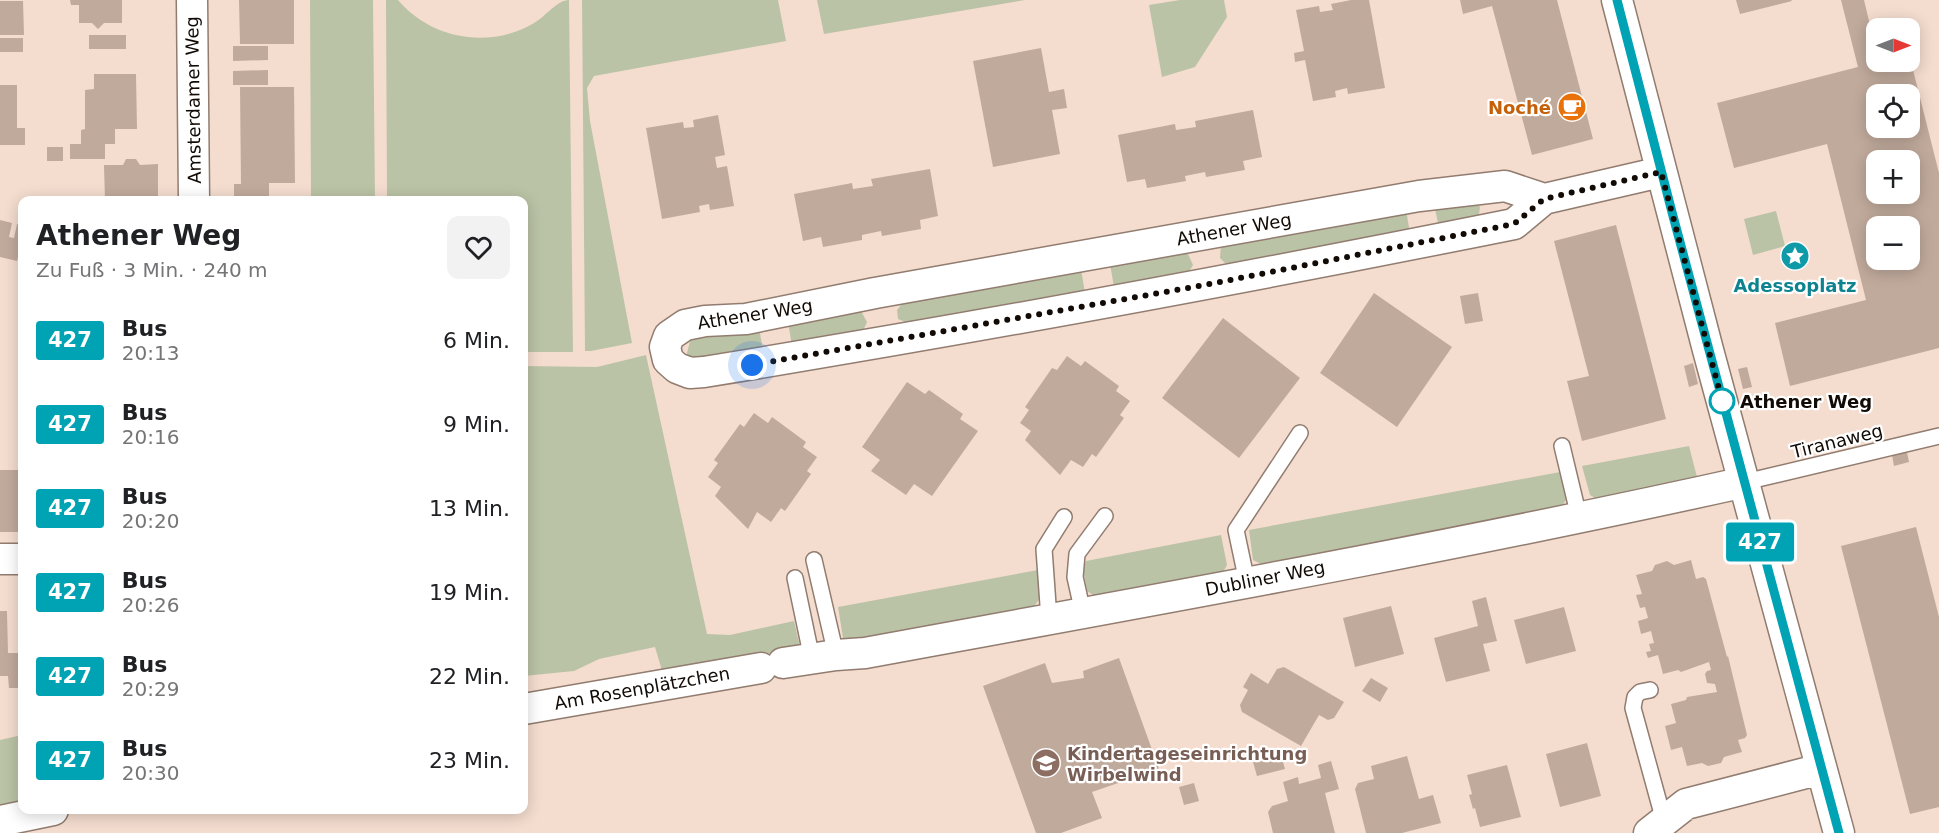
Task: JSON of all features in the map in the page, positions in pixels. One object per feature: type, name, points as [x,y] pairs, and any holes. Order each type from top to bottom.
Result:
[{"type":"street","name":"Amsterdamer Weg","points":[[192,0],[194,196]]},
{"type":"street","points":[[1617,0],[1839,833]]},
{"type":"street","name":"Athener Weg","points":[[1544,199],[1505,186],[1419,196],[875,293],[746,319],[705,321],[685,326],[669,336],[665,347],[668,360],[677,368],[690,373],[861,346],[1222,282],[1514,224],[1544,199],[1661,172]]},
{"type":"street","name":"Dubliner Weg","points":[[798,661],[865,653],[1083,613],[1580,517],[1745,482]]},
{"type":"street","points":[[0,559],[18,558]]},
{"type":"street","name":"Am Rosenplätzchen","points":[[528,708],[798,661]]},
{"type":"street","points":[[1664,826],[1686,804],[1821,769]]},
{"type":"street","points":[[0,821],[34,814]]},
{"type":"lane","points":[[1247,582],[1236,530],[1300,433]]},
{"type":"lane","name":"Tiranaweg","points":[[1745,482],[1939,436]]},
{"type":"lane","points":[[1562,446],[1580,517]]},
{"type":"lane","points":[[1083,613],[1075,577],[1077,554],[1105,516]]},
{"type":"lane","points":[[1049,619],[1044,549],[1064,517]]},
{"type":"lane","points":[[798,661],[814,560]]},
{"type":"lane","points":[[795,578],[798,661]]},
{"type":"lane","points":[[1650,690],[1640,692],[1635,697],[1633,708],[1664,826]]},
{"type":"green space","points":[[310,0],[373,0],[375,196],[311,196]]},
{"type":"green space","points":[[386,0],[398,0],[412,14],[444,32],[481,38],[517,31],[534,23],[560,3],[569,0],[573,352],[528,352],[528,196],[387,196]]},
{"type":"green space","points":[[582,0],[778,0],[786,41],[594,76],[587,88],[590,121],[632,343],[591,351],[585,351]]},
{"type":"green space","points":[[817,0],[1025,0],[824,34]]},
{"type":"green space","points":[[1180,0],[1224,0],[1227,17],[1195,67],[1162,77],[1149,5]]},
{"type":"green space","points":[[1475,200],[1480,207],[1479,215],[1474,222],[1439,228],[1434,204]]},
{"type":"green space","points":[[1406,209],[1410,234],[1232,266],[1220,258],[1221,244]]},
{"type":"green space","points":[[1776,211],[1785,246],[1753,255],[1744,219]]},
{"type":"green space","points":[[1181,251],[1188,254],[1193,265],[1185,275],[1114,287],[1110,264]]},
{"type":"green space","points":[[1081,269],[1085,293],[910,324],[898,319],[897,310],[904,301]]},
{"type":"green space","points":[[861,311],[867,322],[862,333],[792,346],[788,322]]},
{"type":"green space","points":[[759,327],[763,351],[689,359],[687,353],[690,341]]},
{"type":"green space","points":[[646,355],[707,634],[730,635],[794,621],[800,647],[663,674],[655,647],[599,659],[574,671],[528,676],[528,366],[597,367]]},
{"type":"green space","points":[[1689,446],[1698,481],[1598,500],[1590,495],[1582,466]]},
{"type":"green space","points":[[1560,472],[1566,500],[1560,509],[1263,565],[1253,560],[1249,530]]},
{"type":"green space","points":[[1221,535],[1227,565],[1222,574],[1096,597],[1087,591],[1083,569],[1086,561]]},
{"type":"green space","points":[[1038,570],[1040,598],[1033,608],[852,643],[843,638],[838,607]]},
{"type":"green space","points":[[18,736],[18,807],[0,811],[0,740]]},
{"type":"building","points":[[70,0],[122,0],[122,23],[104,23],[98,29],[92,23],[79,23],[79,5],[71,5]]},
{"type":"building","points":[[239,0],[294,0],[294,44],[240,44]]},
{"type":"building","points":[[1351,0],[1369,0],[1385,88],[1348,94],[1347,88],[1335,91],[1336,97],[1313,101],[1305,60],[1295,62],[1294,53],[1304,51],[1296,10],[1319,6],[1320,12],[1333,10],[1331,4]]},
{"type":"building","points":[[1460,0],[1557,0],[1593,139],[1532,155],[1492,6],[1463,14]]},
{"type":"building","points":[[1736,0],[1791,0],[1792,1],[1740,14]]},
{"type":"building","points":[[1841,0],[1864,0],[1868,18],[1866,18],[1866,72],[1914,72],[1917,84],[1866,84],[1866,138],[1920,138],[1920,98],[1939,173],[1939,348],[1790,386],[1775,323],[1866,300],[1827,144],[1734,168],[1717,103],[1858,67]]},
{"type":"building","points":[[0,1],[23,1],[24,35],[0,35]]},
{"type":"building","points":[[89,35],[126,35],[126,49],[89,49]]},
{"type":"building","points":[[0,38],[23,38],[23,52],[0,52]]},
{"type":"building","points":[[233,46],[268,46],[268,60],[233,61]]},
{"type":"building","points":[[1041,48],[1049,92],[1064,89],[1067,108],[1052,110],[1060,154],[993,167],[973,61]]},
{"type":"building","points":[[268,70],[268,85],[233,85],[233,71]]},
{"type":"building","points":[[94,74],[136,74],[137,129],[115,129],[115,144],[105,144],[105,159],[70,159],[70,144],[81,144],[81,130],[85,129],[85,90],[94,89]]},
{"type":"building","points":[[0,85],[17,85],[17,128],[25,128],[25,145],[0,145]]},
{"type":"building","points":[[240,87],[294,87],[295,183],[269,183],[269,196],[234,196],[234,184],[241,184]]},
{"type":"building","points":[[1253,110],[1262,157],[1243,161],[1245,170],[1206,177],[1205,172],[1185,176],[1186,181],[1147,188],[1145,179],[1127,182],[1118,135],[1175,124],[1176,130],[1196,127],[1195,121]]},
{"type":"building","points":[[718,115],[725,155],[715,157],[717,168],[727,166],[734,206],[710,210],[709,204],[699,206],[700,212],[662,219],[646,128],[683,122],[684,128],[694,127],[693,120]]},
{"type":"building","points":[[47,147],[63,147],[63,161],[47,161]]},
{"type":"building","points":[[126,159],[136,159],[140,165],[158,164],[158,196],[105,196],[104,165],[123,165]]},
{"type":"building","points":[[930,169],[938,216],[920,220],[921,229],[882,236],[881,231],[862,235],[862,240],[823,247],[821,237],[803,241],[794,194],[852,183],[853,189],[873,186],[871,179]]},
{"type":"building","points":[[0,220],[12,223],[9,237],[14,238],[18,224],[17,261],[0,257]]},
{"type":"building","points":[[1616,225],[1666,419],[1582,441],[1567,381],[1589,376],[1554,241]]},
{"type":"building","points":[[1374,293],[1452,347],[1397,427],[1320,373]]},
{"type":"building","points":[[1478,293],[1483,321],[1465,324],[1460,296]]},
{"type":"building","points":[[1223,318],[1300,378],[1239,458],[1162,398]]},
{"type":"building","points":[[1067,356],[1081,366],[1085,361],[1119,386],[1116,391],[1130,401],[1120,415],[1124,418],[1096,457],[1092,454],[1083,467],[1071,460],[1060,475],[1025,440],[1031,431],[1020,423],[1029,410],[1025,407],[1052,368],[1057,370]]},
{"type":"building","points":[[1693,363],[1698,384],[1689,387],[1684,366]]},
{"type":"building","points":[[1747,367],[1752,387],[1743,389],[1738,369]]},
{"type":"building","points":[[907,382],[925,394],[929,390],[963,414],[960,419],[978,431],[932,496],[914,484],[906,495],[871,471],[880,460],[862,447]]},
{"type":"building","points":[[754,413],[768,423],[772,417],[806,442],[803,447],[817,457],[807,471],[811,474],[785,511],[781,508],[771,522],[757,512],[748,529],[715,496],[721,487],[708,477],[718,463],[714,460],[740,424],[744,427]]},
{"type":"building","points":[[1907,452],[1909,462],[1894,466],[1892,455]]},
{"type":"building","points":[[0,470],[18,470],[18,532],[0,532]]},
{"type":"building","points":[[1916,527],[1939,617],[1939,807],[1910,814],[1841,546]]},
{"type":"building","points":[[1691,560],[1696,579],[1703,577],[1706,579],[1747,735],[1738,740],[1742,752],[1724,757],[1721,763],[1708,766],[1702,763],[1687,766],[1682,747],[1671,750],[1665,726],[1676,723],[1671,704],[1686,700],[1687,697],[1717,692],[1715,684],[1707,683],[1705,674],[1711,670],[1709,662],[1681,672],[1678,670],[1663,674],[1658,655],[1648,658],[1646,652],[1651,651],[1649,644],[1654,643],[1651,631],[1641,634],[1638,621],[1648,618],[1645,607],[1640,608],[1636,595],[1642,594],[1636,575],[1652,571],[1655,565],[1667,561],[1674,565]]},
{"type":"building","points":[[1486,597],[1497,641],[1483,644],[1490,671],[1446,682],[1434,638],[1478,626],[1472,601]]},
{"type":"building","points":[[1391,606],[1404,654],[1355,667],[1343,618]]},
{"type":"building","points":[[1564,607],[1576,651],[1526,664],[1514,620]]},
{"type":"building","points":[[0,611],[7,611],[8,653],[18,653],[18,688],[9,688],[8,676],[0,676]]},
{"type":"building","points":[[1119,658],[1159,769],[1092,792],[1102,818],[1061,833],[1036,833],[983,686],[1045,663],[1052,683],[1084,678],[1083,671]]},
{"type":"building","points":[[1284,667],[1344,702],[1334,718],[1328,720],[1319,715],[1301,746],[1242,712],[1240,705],[1248,690],[1243,687],[1251,673],[1268,684],[1277,669]]},
{"type":"building","points":[[1371,678],[1388,688],[1380,702],[1362,691]]},
{"type":"building","points":[[1587,743],[1601,796],[1560,807],[1546,754]]},
{"type":"building","points":[[1281,755],[1285,769],[1257,776],[1253,762]]},
{"type":"building","points":[[1407,756],[1419,799],[1433,795],[1441,823],[1402,833],[1366,833],[1355,789],[1358,783],[1374,779],[1371,766]]},
{"type":"building","points":[[1331,761],[1339,789],[1325,793],[1335,833],[1273,833],[1268,812],[1272,806],[1288,801],[1283,782],[1298,777],[1299,784],[1321,778],[1318,765]]},
{"type":"building","points":[[1507,765],[1521,817],[1480,827],[1469,795],[1472,794],[1467,775]]},
{"type":"building","points":[[1194,783],[1199,801],[1184,805],[1179,787]]},
{"type":"bus line","name":"427","points":[[1617,0],[1839,833]]},
{"type":"place","name":"Noché","points":[[1572,107]]},
{"type":"place","name":"Adessoplatz","points":[[1795,256]]},
{"type":"place","name":"Athener Weg","points":[[1722,401]]},
{"type":"place","name":"Kindertageseinrichtung Wirbelwind","points":[[1046,763]]},
{"type":"route","points":[[752,365],[1210,284],[1514,224],[1544,199],[1661,172],[1723,404],[1722,401]]}]
